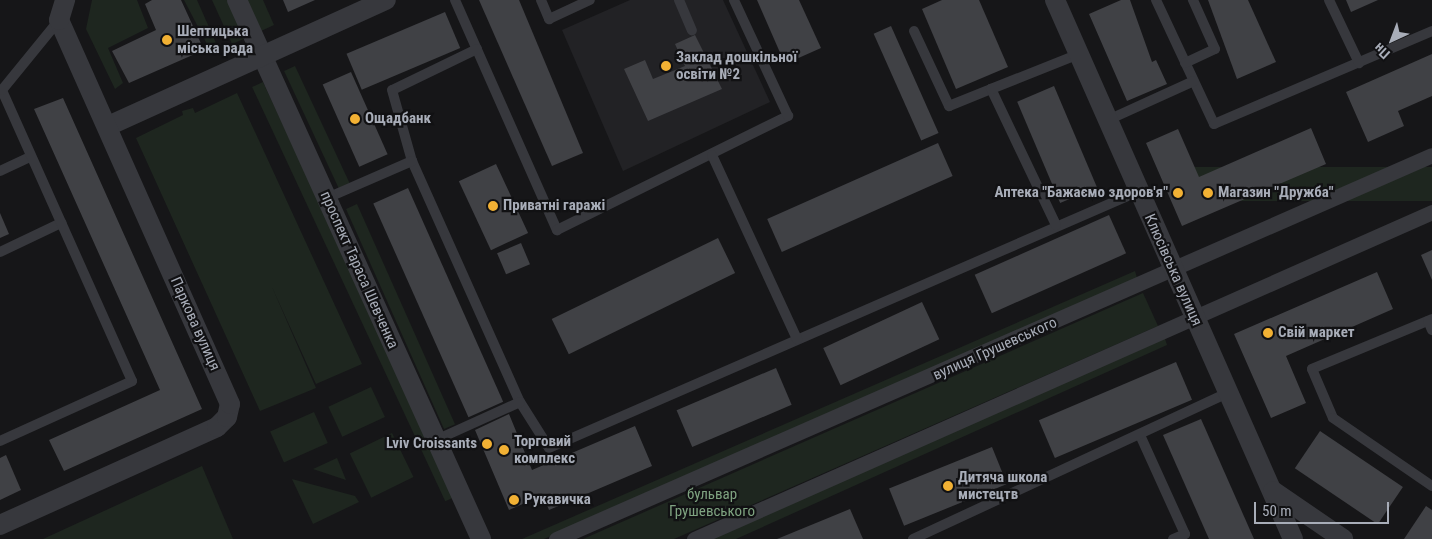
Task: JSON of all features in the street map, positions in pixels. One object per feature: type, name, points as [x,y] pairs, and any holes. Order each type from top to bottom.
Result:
[{"type":"street","points":[[60,20],[65,0]]},
{"type":"street","name":"проспект Тараса Шевченка","points":[[237,0],[481,539]]},
{"type":"street","points":[[108,126],[262,54],[386,0]]},
{"type":"street","name":"Клюсівська вулиця","points":[[1059,1],[1079,54],[1293,539]]},
{"type":"street","name":"Паркова вулиця","points":[[0,525],[217,427],[228,417],[230,404],[60,20]]},
{"type":"street","name":"вулиця Грушевського","points":[[556,539],[1173,270],[1432,154]]},
{"type":"street","points":[[694,539],[1195,319],[1432,212]]},
{"type":"street","points":[[1273,491],[1343,539]]},
{"type":"lane","points":[[455,0],[557,230],[788,116],[734,0]]},
{"type":"lane","points":[[541,0],[549,19],[590,0]]},
{"type":"lane","points":[[679,0],[692,30]]},
{"type":"lane","points":[[1156,0],[1214,124],[1432,31]]},
{"type":"lane","points":[[1185,63],[1215,49],[1193,0]]},
{"type":"lane","points":[[1329,0],[1359,63]]},
{"type":"lane","points":[[0,441],[132,381],[30,157],[2,90],[60,20]]},
{"type":"lane","points":[[914,31],[949,106],[1079,54]]},
{"type":"lane","points":[[476,49],[392,90],[412,161],[520,402],[549,448],[1056,225],[1139,191]]},
{"type":"lane","points":[[1108,120],[1194,81]]},
{"type":"lane","points":[[991,89],[1056,225]]},
{"type":"lane","points":[[712,155],[797,339]]},
{"type":"lane","points":[[0,171],[30,157]]},
{"type":"lane","points":[[328,198],[412,161]]},
{"type":"lane","points":[[0,252],[61,223]]},
{"type":"lane","points":[[1430,323],[1312,368],[1333,418],[1432,486]]},
{"type":"lane","points":[[913,539],[1228,393]]},
{"type":"lane","points":[[436,440],[520,402]]},
{"type":"lane","points":[[1140,435],[1185,534],[1173,539]]},
{"type":"shaded area","name":"Заклад дошкільної освіти №2","points":[[630,0],[723,0],[770,102],[623,171],[562,30]]},
{"type":"green space","points":[[92,0],[137,0],[148,28],[108,48],[123,83],[115,89],[86,29]]},
{"type":"green space","points":[[184,0],[197,0],[216,43],[208,46]]},
{"type":"green space","points":[[212,0],[228,0],[246,38],[232,44]]},
{"type":"green space","points":[[247,0],[263,0],[274,25],[261,31]]},
{"type":"green space","points":[[295,66],[350,183],[339,188],[284,71]]},
{"type":"green space","points":[[263,82],[456,496],[445,501],[252,87]]},
{"type":"green space","points":[[237,93],[362,364],[316,384],[272,287],[316,388],[260,411],[136,138],[183,115],[182,111],[193,108],[195,113]]},
{"type":"green space","points":[[1182,167],[1432,167],[1432,201],[1182,201]]},
{"type":"green space","points":[[357,204],[455,424],[444,429],[346,209]]},
{"type":"green space","points":[[1135,271],[1138,281],[544,539],[522,539]]},
{"type":"green space","name":"бульвар Грушевського","points":[[1143,293],[1158,326],[674,539],[583,539]]},
{"type":"green space","points":[[1164,336],[1167,345],[736,539],[707,539]]},
{"type":"green space","points":[[371,387],[385,417],[342,437],[328,407]]},
{"type":"green space","points":[[314,412],[328,443],[284,463],[270,432]]},
{"type":"green space","points":[[392,433],[413,477],[371,498],[350,454]]},
{"type":"green space","points":[[337,458],[346,480],[313,469]]},
{"type":"green space","points":[[202,466],[233,539],[43,539]]},
{"type":"green space","points":[[292,479],[355,496],[359,502],[313,524]]},
{"type":"building","name":"Шептицька міська рада","points":[[152,0],[181,0],[204,50],[129,83],[112,51],[156,30],[145,4]]},
{"type":"building","points":[[283,0],[315,0],[288,12]]},
{"type":"building","points":[[479,0],[519,0],[583,153],[552,166]]},
{"type":"building","points":[[757,0],[799,0],[821,48],[785,64]]},
{"type":"building","points":[[942,0],[979,0],[1008,67],[956,89],[922,9]]},
{"type":"building","points":[[1121,0],[1130,0],[1152,62],[1156,60],[1167,84],[1127,101],[1089,14]]},
{"type":"building","points":[[1208,0],[1248,0],[1276,62],[1237,79]]},
{"type":"building","points":[[1346,0],[1378,0],[1351,12]]},
{"type":"building","points":[[445,12],[460,48],[362,90],[347,54]]},
{"type":"building","points":[[891,26],[939,133],[921,141],[874,34]]},
{"type":"building","points":[[695,35],[722,89],[648,121],[624,69],[645,60],[653,79],[685,66],[675,44]]},
{"type":"building","points":[[1432,54],[1432,96],[1398,111],[1404,126],[1368,142],[1346,92]]},
{"type":"building","name":"Ощадбанк","points":[[351,72],[388,154],[359,167],[323,85]]},
{"type":"building","points":[[1054,86],[1097,187],[1060,203],[1017,102]]},
{"type":"building","points":[[63,98],[202,409],[64,471],[49,440],[160,390],[34,109]]},
{"type":"building","points":[[1311,128],[1326,164],[1182,226],[1146,143],[1178,129],[1199,177]]},
{"type":"building","points":[[938,143],[953,176],[782,252],[767,219]]},
{"type":"building","name":"Приватні гаражі","points":[[496,164],[528,233],[491,250],[459,181]]},
{"type":"building","points":[[408,188],[503,402],[468,417],[373,203]]},
{"type":"building","points":[[0,213],[9,234],[0,238]]},
{"type":"building","points":[[1109,215],[1126,253],[992,313],[975,275]]},
{"type":"building","points":[[718,238],[735,273],[569,354],[552,319]]},
{"type":"building","points":[[521,243],[530,264],[506,274],[497,253]]},
{"type":"building","points":[[1432,250],[1432,280],[1421,255]]},
{"type":"building","points":[[1377,272],[1393,309],[1286,356],[1306,403],[1271,418],[1234,334]]},
{"type":"building","points":[[922,302],[939,339],[841,385],[823,348]]},
{"type":"building","points":[[1176,362],[1192,400],[1055,458],[1039,420]]},
{"type":"building","points":[[776,368],[792,405],[692,447],[677,410]]},
{"type":"building","points":[[509,414],[532,470],[635,426],[652,466],[549,510],[543,495],[509,510],[475,430]]},
{"type":"building","points":[[1201,419],[1254,539],[1209,539],[1163,435]]},
{"type":"building","points":[[1320,431],[1403,487],[1378,524],[1295,468]]},
{"type":"building","name":"Дитяча школа мистецтв","points":[[992,447],[1007,484],[904,526],[889,489]]},
{"type":"building","points":[[6,455],[21,490],[0,500],[0,458]]},
{"type":"building","points":[[1426,506],[1432,510],[1432,539],[1404,539]]},
{"type":"building","points":[[850,509],[863,539],[777,539]]},
{"type":"place","name":"Шептицька міська рада","points":[[167,40]]},
{"type":"place","name":"Заклад дошкільної освіти №2","points":[[666,66]]},
{"type":"place","name":"Ощадбанк","points":[[355,119]]},
{"type":"place","name":"Аптека \"Бажаємо здоров'я\"","points":[[1178,193]]},
{"type":"place","name":"Магазин \"Дружба\"","points":[[1208,193]]},
{"type":"place","name":"Приватні гаражі","points":[[493,206]]},
{"type":"place","name":"Свiй маркет","points":[[1268,333]]},
{"type":"place","name":"Lviv Croissants","points":[[487,444]]},
{"type":"place","name":"Торговий комплекс","points":[[504,450]]},
{"type":"place","name":"Дитяча школа мистецтв","points":[[948,486]]},
{"type":"place","name":"Рукавичка","points":[[514,500]]}]
